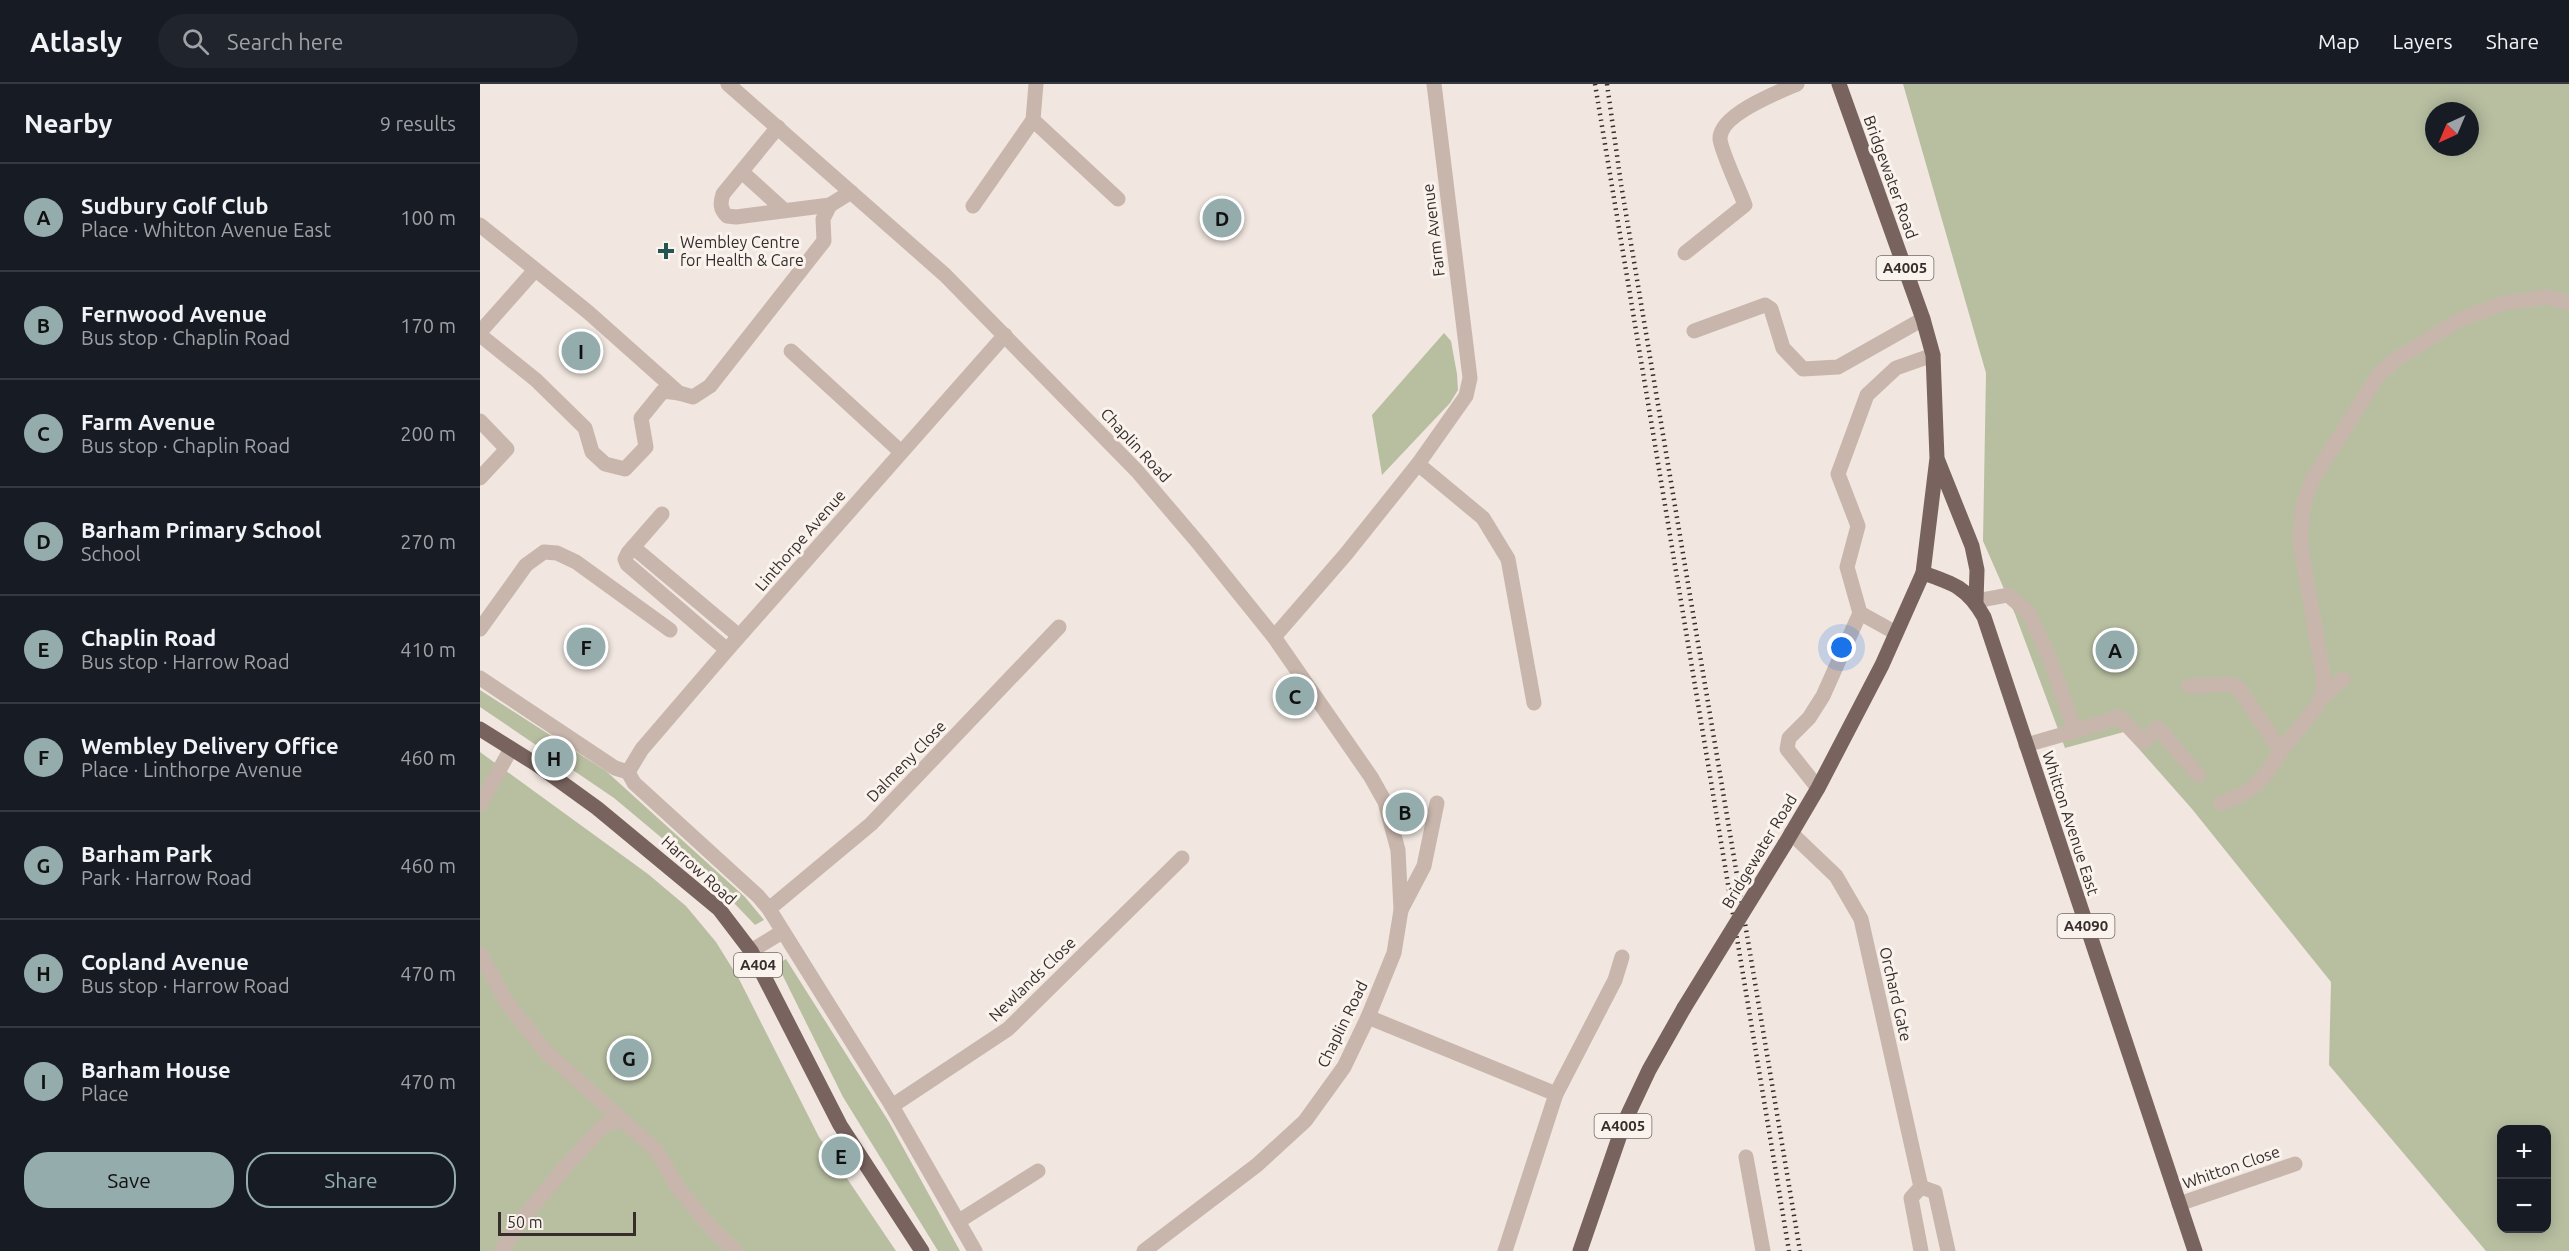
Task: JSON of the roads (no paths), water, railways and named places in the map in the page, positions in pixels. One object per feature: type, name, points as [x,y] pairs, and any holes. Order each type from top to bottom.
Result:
[{"type":"main road","name":"Bridgewater Road","points":[[1580,1251],[1624,1123],[1683,1008],[1818,788],[1882,665],[1923,573],[1937,458],[1933,355],[1923,319],[1839,84]]},
{"type":"main road","name":"Bridgewater Road","points":[[1937,458],[1972,546],[1977,570],[1976,601]]},
{"type":"main road","name":"Whitton Avenue East","points":[[1923,573],[1958,585],[1976,601],[1984,617],[2195,1251]]},
{"type":"main road","name":"Harrow Road","points":[[480,729],[597,808],[719,909],[751,951],[840,1125],[922,1251]]},
{"type":"street","name":"Chaplin Road","points":[[728,84],[945,275],[1137,471],[1274,637],[1371,777],[1385,802],[1398,850],[1401,910],[1394,953],[1368,1017],[1344,1067],[1305,1121],[1257,1164],[1144,1251]]},
{"type":"street","points":[[973,206],[1033,120],[1036,84]]},
{"type":"street","name":"Farm Avenue","points":[[1274,637],[1346,554],[1418,464],[1466,396],[1470,378],[1434,84]]},
{"type":"street","points":[[1685,253],[1745,205],[1720,140],[1722,128],[1732,118],[1772,94],[1797,84]]},
{"type":"street","points":[[1033,120],[1118,199]]},
{"type":"street","points":[[778,127],[723,194],[720,202],[721,210],[727,216],[736,218],[830,205],[851,192]]},
{"type":"street","points":[[742,172],[784,210]]},
{"type":"street","points":[[535,270],[480,333],[536,380],[585,428],[592,452],[605,464],[626,468],[646,447],[641,418],[663,391],[693,397],[710,386],[824,241],[823,219],[830,205]]},
{"type":"street","points":[[480,225],[588,312],[679,393]]},
{"type":"street","points":[[2220,803],[2243,796],[2266,775],[2324,692],[2301,541],[2303,507],[2312,482],[2379,374],[2395,360],[2459,320],[2504,303],[2548,297],[2569,303]]},
{"type":"street","points":[[1694,331],[1765,305],[1771,309],[1783,348],[1803,369],[1838,367],[1923,319]]},
{"type":"street","name":"Linthorpe Avenue","points":[[628,772],[642,749],[739,636],[1005,335]]},
{"type":"street","points":[[792,351],[901,452]]},
{"type":"street","points":[[1818,788],[1787,749],[1789,738],[1809,718],[1823,696],[1860,613],[1848,567],[1858,526],[1838,474],[1867,395],[1896,368],[1933,355]]},
{"type":"street","points":[[480,421],[507,449],[480,478]]},
{"type":"street","points":[[1418,464],[1484,518],[1508,559],[1534,703]]},
{"type":"street","points":[[662,513],[633,547],[625,559],[627,564],[727,650]]},
{"type":"street","points":[[633,547],[739,636]]},
{"type":"street","points":[[480,629],[526,565],[544,552],[557,553],[576,562],[670,630]]},
{"type":"street","points":[[1976,601],[2008,594],[2028,612],[2048,654],[2075,730]]},
{"type":"street","points":[[1860,613],[1896,633]]},
{"type":"street","name":"Dalmeny Close","points":[[769,909],[871,824],[1059,627]]},
{"type":"street","points":[[480,678],[615,768],[628,772]]},
{"type":"street","points":[[2320,699],[2343,679]]},
{"type":"street","points":[[2189,686],[2230,684],[2238,687],[2285,746]]},
{"type":"street","points":[[2026,745],[2118,717],[2143,742],[2158,728],[2198,775]]},
{"type":"street","points":[[480,804],[511,749]]},
{"type":"street","name":"Harrow Road","points":[[628,772],[634,783],[759,896],[769,909],[892,1106],[975,1251]]},
{"type":"street","name":"Chaplin Road","points":[[1401,910],[1424,866],[1437,803]]},
{"type":"street","name":"Orchard Gate","points":[[1788,838],[1836,876],[1861,919],[1921,1186]]},
{"type":"street","name":"Newlands Close","points":[[892,1106],[1008,1029],[1182,858]]},
{"type":"street","points":[[751,951],[782,932]]},
{"type":"street","points":[[480,954],[507,1003],[547,1053],[656,1150],[679,1189],[712,1230],[735,1251]]},
{"type":"street","points":[[1505,1251],[1556,1094],[1615,980],[1622,957]]},
{"type":"street","points":[[1368,1017],[1556,1094]]},
{"type":"street","points":[[501,1251],[527,1213],[566,1166],[604,1125],[620,1120]]},
{"type":"street","points":[[1746,1157],[1762,1251]]},
{"type":"street","name":"Whitton Close","points":[[2179,1204],[2295,1164]]},
{"type":"street","points":[[959,1221],[1038,1171]]},
{"type":"street","name":"Orchard Gate","points":[[1921,1186],[1911,1198],[1921,1251]]},
{"type":"street","name":"Orchard Gate","points":[[1921,1186],[1935,1192],[1948,1251]]},
{"type":"railway","points":[[1595,84],[1789,1251]]},
{"type":"railway","points":[[1607,84],[1621,184],[1800,1251]]},
{"type":"place","name":"Barham Primary School","points":[[1222,218]]},
{"type":"place","name":"Wembley Centre for Health & Care","points":[[666,251]]},
{"type":"place","name":"Barham House","points":[[581,351]]},
{"type":"place","name":"Wembley Delivery Office","points":[[586,647]]},
{"type":"place","name":"Sudbury Golf Club","points":[[2115,650]]},
{"type":"place","name":"Farm Avenue","points":[[1295,696]]},
{"type":"place","name":"Copland Avenue","points":[[554,758]]},
{"type":"place","name":"Fernwood Avenue","points":[[1405,812]]},
{"type":"place","name":"Barham Park","points":[[629,1058]]},
{"type":"place","name":"Chaplin Road","points":[[841,1156]]}]
